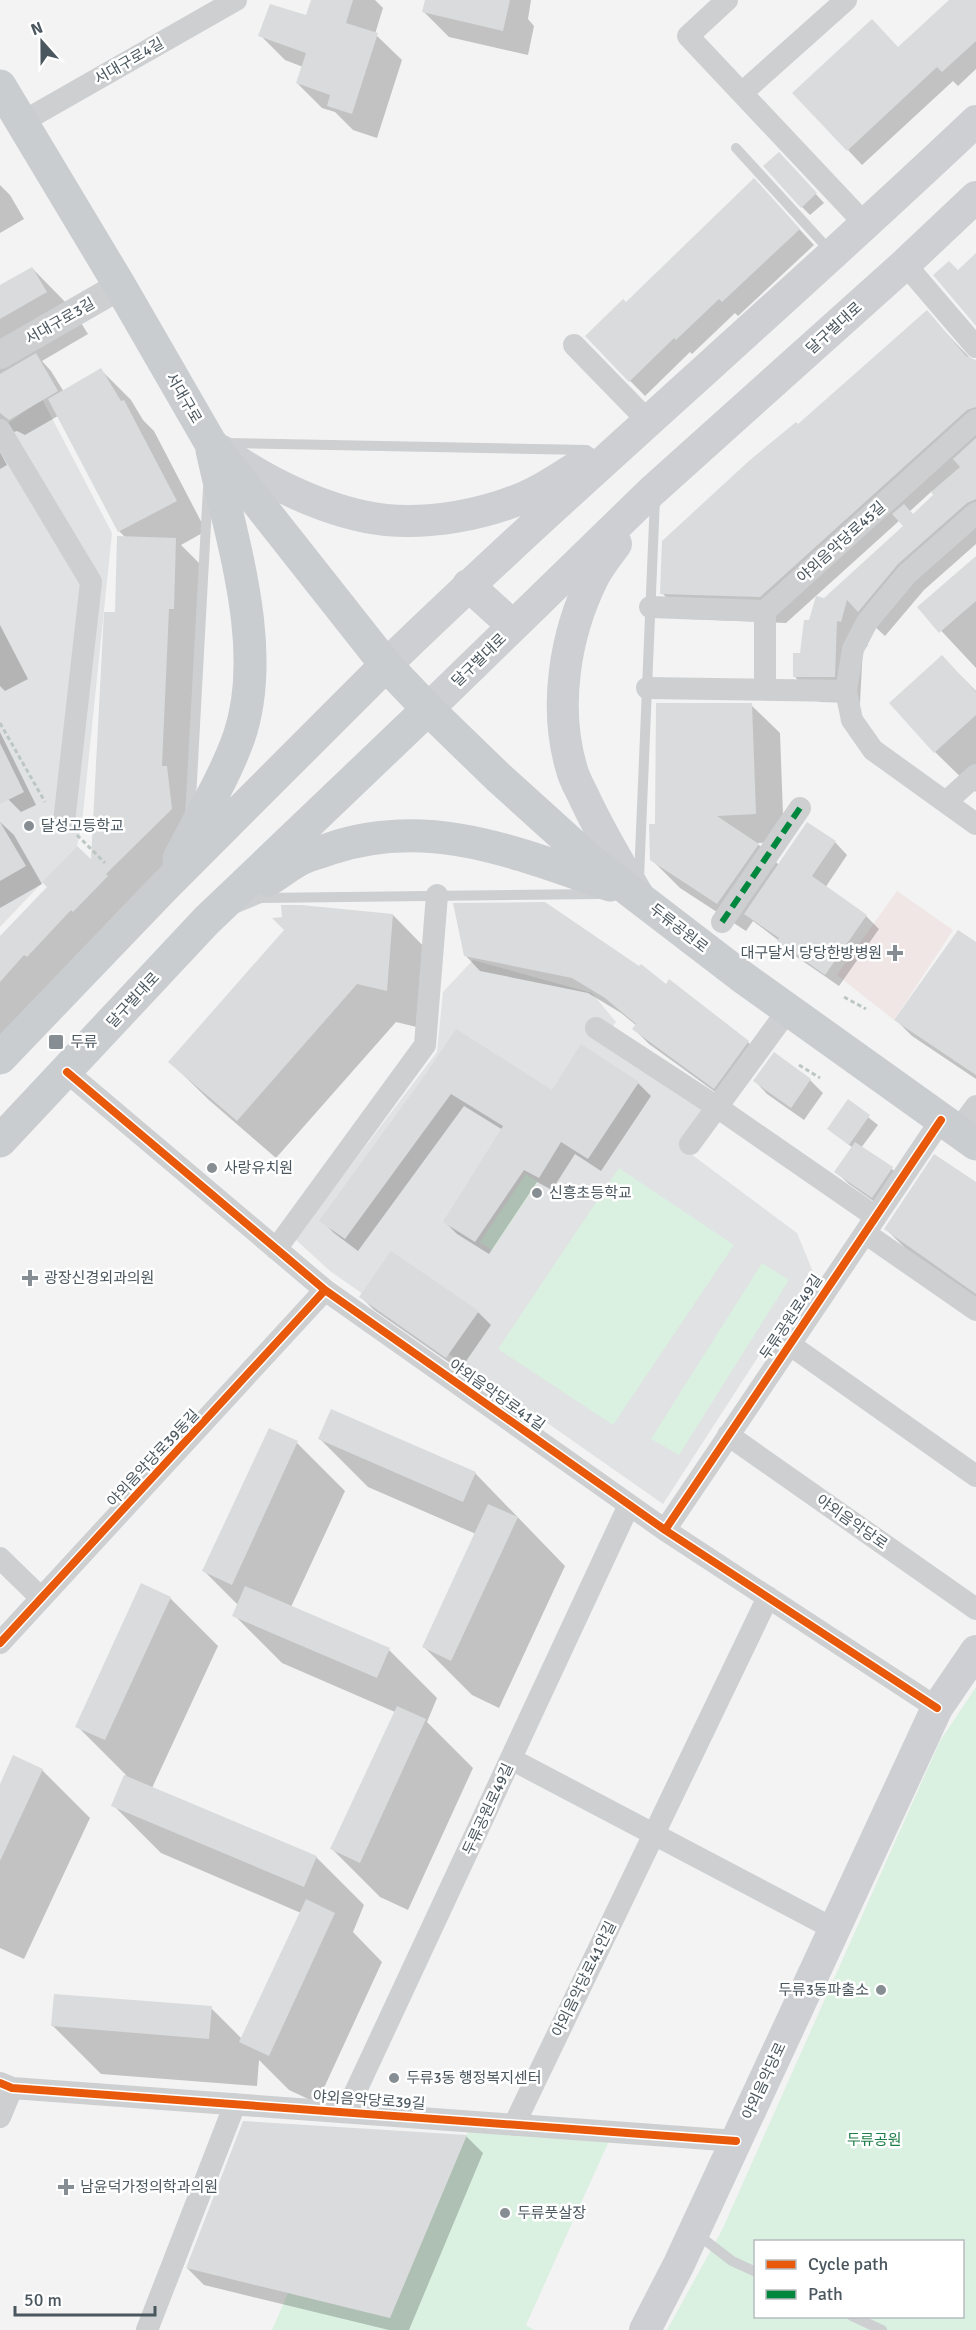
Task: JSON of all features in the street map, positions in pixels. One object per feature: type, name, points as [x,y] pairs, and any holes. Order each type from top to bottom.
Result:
[{"type":"main road","name":"서대구로","points":[[0,86],[210,442],[395,675]]},
{"type":"main road","points":[[0,1058],[165,886],[395,675],[468,585],[834,255],[976,121]]},
{"type":"main road","name":"달구벌대로","points":[[0,1141],[206,921],[653,490],[976,197]]},
{"type":"main road","points":[[210,442],[247,469],[279,486],[336,508],[385,520],[456,517],[527,496],[650,422]]},
{"type":"main road","points":[[165,886],[224,771],[239,736],[248,698],[249,627],[210,442]]},
{"type":"main road","points":[[638,895],[606,842],[572,770],[565,731],[563,697],[570,642],[580,608],[594,576],[653,490]]},
{"type":"main road","points":[[468,585],[513,626]]},
{"type":"main road","name":"두류공원로","points":[[395,675],[497,776],[591,861],[788,1010],[963,1126]]},
{"type":"main road","points":[[206,921],[299,859],[359,840],[396,835],[442,837],[483,843],[638,895]]},
{"type":"main road","name":"야외음악당로","points":[[645,2330],[694,2232],[937,1708],[976,1652]]},
{"type":"street","name":"서대구로4길","points":[[22,122],[236,0]]},
{"type":"street","points":[[727,0],[688,36],[866,225]]},
{"type":"street","points":[[742,93],[846,0]]},
{"type":"street","points":[[904,264],[976,347]]},
{"type":"street","name":"서대구로3길","points":[[0,355],[120,286]]},
{"type":"street","points":[[574,345],[650,422]]},
{"type":"street","name":"야외음악당로45길","points":[[765,611],[976,420]]},
{"type":"street","points":[[0,430],[90,582],[64,822]]},
{"type":"street","points":[[976,513],[907,574],[867,622],[853,649],[846,691],[852,720],[873,750],[976,824]]},
{"type":"street","points":[[650,607],[765,611],[765,690]]},
{"type":"street","points":[[647,688],[846,691]]},
{"type":"street","points":[[946,802],[976,775]]},
{"type":"street","points":[[722,921],[800,808]]},
{"type":"street","points":[[276,1249],[425,1045],[437,896]]},
{"type":"street","points":[[690,1144],[788,1010]]},
{"type":"street","points":[[597,1028],[717,1107],[976,1310]]},
{"type":"street","name":"야외음악당로41길","points":[[67,1072],[325,1290],[664,1530],[937,1708]]},
{"type":"street","name":"두류공원로49길","points":[[664,1530],[870,1225],[963,1126]]},
{"type":"street","name":"야외음악당로39동길","points":[[0,1643],[325,1290]]},
{"type":"street","points":[[789,1344],[976,1476]]},
{"type":"street","name":"야외음악당로","points":[[728,1435],[976,1609]]},
{"type":"street","name":"두류공원로49길","points":[[346,2112],[629,1505]]},
{"type":"street","points":[[0,1558],[41,1598]]},
{"type":"street","name":"야외음악당로41안길","points":[[514,2125],[768,1597]]},
{"type":"street","points":[[511,1759],[834,1929]]},
{"type":"street","points":[[0,2117],[6,2086]]},
{"type":"street","name":"야외음악당로39길","points":[[6,2086],[736,2141]]},
{"type":"street","points":[[148,2330],[235,2104]]},
{"type":"lane","points":[[736,148],[834,255]]},
{"type":"lane","points":[[188,841],[210,442],[604,450]]},
{"type":"lane","points":[[206,921],[261,898],[638,895],[653,490]]},
{"type":"lane","points":[[694,2232],[732,2261],[754,2271]]},
{"type":"lane","points":[[856,2318],[882,2330]]},
{"type":"path","points":[[844,997],[866,1009]]},
{"type":"path","points":[[799,1065],[820,1078]]},
{"type":"shaded area","points":[[42,399],[112,533],[82,823],[77,846],[0,927],[0,421],[4,426]]},
{"type":"shaded area","name":"대구달서 당당한방병원","points":[[897,891],[953,930],[894,1020],[837,975]]},
{"type":"shaded area","name":"신흥초등학교","points":[[473,960],[592,993],[616,1022],[603,1040],[703,1108],[691,1154],[797,1233],[813,1272],[663,1504],[330,1271],[295,1239],[437,1052],[443,992]]},
{"type":"green space","points":[[619,1168],[734,1245],[613,1425],[498,1349]]},
{"type":"green space","points":[[526,1174],[538,1182],[492,1250],[480,1242]]},
{"type":"green space","points":[[762,1263],[789,1280],[679,1455],[651,1439]]},
{"type":"green space","name":"두류공원","points":[[976,1687],[976,2330],[667,2330],[722,2230],[940,1741]]},
{"type":"green space","name":"두류풋살장","points":[[468,2132],[613,2132],[526,2325],[534,2330],[272,2330],[288,2293],[390,2318]]},
{"type":"building","points":[[311,0],[353,0],[346,23],[378,33],[352,114],[327,106],[330,95],[296,83],[306,53],[258,36],[270,4],[306,15]]},
{"type":"building","points":[[425,0],[510,0],[503,31],[422,12]]},
{"type":"building","points":[[949,0],[976,0],[976,41],[942,72],[937,67],[847,151],[792,93],[872,19],[898,47]]},
{"type":"building","points":[[779,152],[817,193],[801,208],[763,166]]},
{"type":"building","points":[[754,178],[800,229],[722,302],[719,299],[676,340],[674,338],[629,382],[585,336],[623,299],[626,302]]},
{"type":"building","points":[[976,253],[976,326],[933,275],[949,261],[958,270]]},
{"type":"building","points":[[32,267],[47,292],[0,319],[0,285]]},
{"type":"building","points":[[927,310],[966,356],[976,360],[976,407],[967,410],[760,597],[660,594],[662,541],[750,460],[796,422],[798,424]]},
{"type":"building","points":[[36,353],[58,391],[9,420],[0,413],[0,374]]},
{"type":"building","points":[[101,368],[121,401],[124,400],[177,501],[118,532],[48,399]]},
{"type":"building","points":[[976,438],[976,499],[967,503],[898,564],[858,612],[847,600],[841,622],[837,621],[835,677],[793,677],[793,653],[800,653],[804,620],[809,620],[816,596],[824,598],[903,526],[892,514],[904,504],[913,514],[933,495],[931,492],[960,467],[953,459]]},
{"type":"building","points":[[117,536],[176,538],[174,609],[169,609],[162,766],[167,766],[172,809],[106,874],[108,876],[73,912],[71,910],[27,957],[24,955],[0,982],[0,936],[47,887],[42,882],[77,846],[91,859],[104,612],[115,612]]},
{"type":"building","points":[[976,556],[976,601],[939,633],[917,607]]},
{"type":"building","points":[[942,655],[976,692],[976,715],[934,753],[889,703]]},
{"type":"building","points":[[656,703],[752,703],[756,814],[717,816],[759,844],[717,904],[650,860],[649,824],[655,824]]},
{"type":"building","points":[[0,743],[24,792],[0,804]]},
{"type":"building","points":[[0,822],[26,866],[0,881]]},
{"type":"building","points":[[807,822],[836,841],[812,876],[867,915],[825,975],[777,941],[779,938],[744,914]]},
{"type":"building","points":[[545,902],[639,966],[641,964],[666,984],[669,979],[749,1041],[714,1089],[632,1029],[636,1024],[605,998],[572,978],[464,956],[453,903]]},
{"type":"building","points":[[281,905],[393,914],[387,991],[357,984],[237,1121],[168,1062],[284,930],[272,918],[282,917]]},
{"type":"building","points":[[958,930],[976,942],[976,1075],[894,1020]]},
{"type":"building","points":[[456,1029],[552,1090],[581,1044],[639,1082],[588,1159],[561,1142],[539,1178],[524,1170],[475,1242],[443,1222],[503,1126],[451,1094],[345,1239],[319,1221]]},
{"type":"building","points":[[774,1052],[811,1079],[791,1108],[753,1081]]},
{"type":"building","points":[[848,1099],[870,1115],[849,1145],[827,1129]]},
{"type":"building","points":[[855,1142],[893,1167],[872,1198],[834,1172]]},
{"type":"building","points":[[934,1154],[976,1182],[976,1294],[884,1229]]},
{"type":"building","points":[[391,1251],[479,1311],[446,1358],[359,1297]]},
{"type":"building","points":[[331,1409],[476,1472],[463,1502],[318,1439]]},
{"type":"building","points":[[269,1428],[298,1441],[232,1585],[202,1571]]},
{"type":"building","points":[[488,1504],[518,1517],[451,1661],[422,1647]]},
{"type":"building","points":[[141,1583],[171,1597],[105,1740],[75,1727]]},
{"type":"building","points":[[245,1586],[390,1648],[377,1678],[232,1616]]},
{"type":"building","points":[[397,1706],[426,1719],[360,1863],[330,1849]]},
{"type":"building","points":[[13,1755],[43,1769],[0,1861],[0,1784]]},
{"type":"building","points":[[124,1775],[317,1856],[304,1887],[111,1806]]},
{"type":"building","points":[[306,1899],[335,1913],[269,2056],[239,2042]]},
{"type":"building","points":[[54,1994],[212,2006],[209,2039],[51,2026]]},
{"type":"building","points":[[243,2121],[467,2135],[390,2318],[186,2268]]},
{"type":"marked path","points":[[722,922],[800,808]]},
{"type":"cycle path","points":[[67,1072],[325,1290],[665,1530],[937,1708]]},
{"type":"cycle path","points":[[665,1530],[941,1120]]},
{"type":"cycle path","points":[[0,1643],[325,1290]]},
{"type":"cycle path","points":[[0,2083],[12,2088],[736,2141]]},
{"type":"place","name":"달성고등학교","points":[[29,826]]},
{"type":"place","name":"대구달서 당당한방병원","points":[[895,953]]},
{"type":"place","name":"두류","points":[[56,1042]]},
{"type":"place","name":"사랑유치원","points":[[212,1168]]},
{"type":"place","name":"신흥초등학교","points":[[537,1193]]},
{"type":"place","name":"광장신경외과의원","points":[[30,1278]]},
{"type":"place","name":"두류3동파출소","points":[[881,1990]]},
{"type":"place","name":"두류3동 행정복지센터","points":[[394,2078]]},
{"type":"place","name":"남윤덕가정의학과의원","points":[[66,2187]]},
{"type":"place","name":"두류풋살장","points":[[505,2213]]}]
